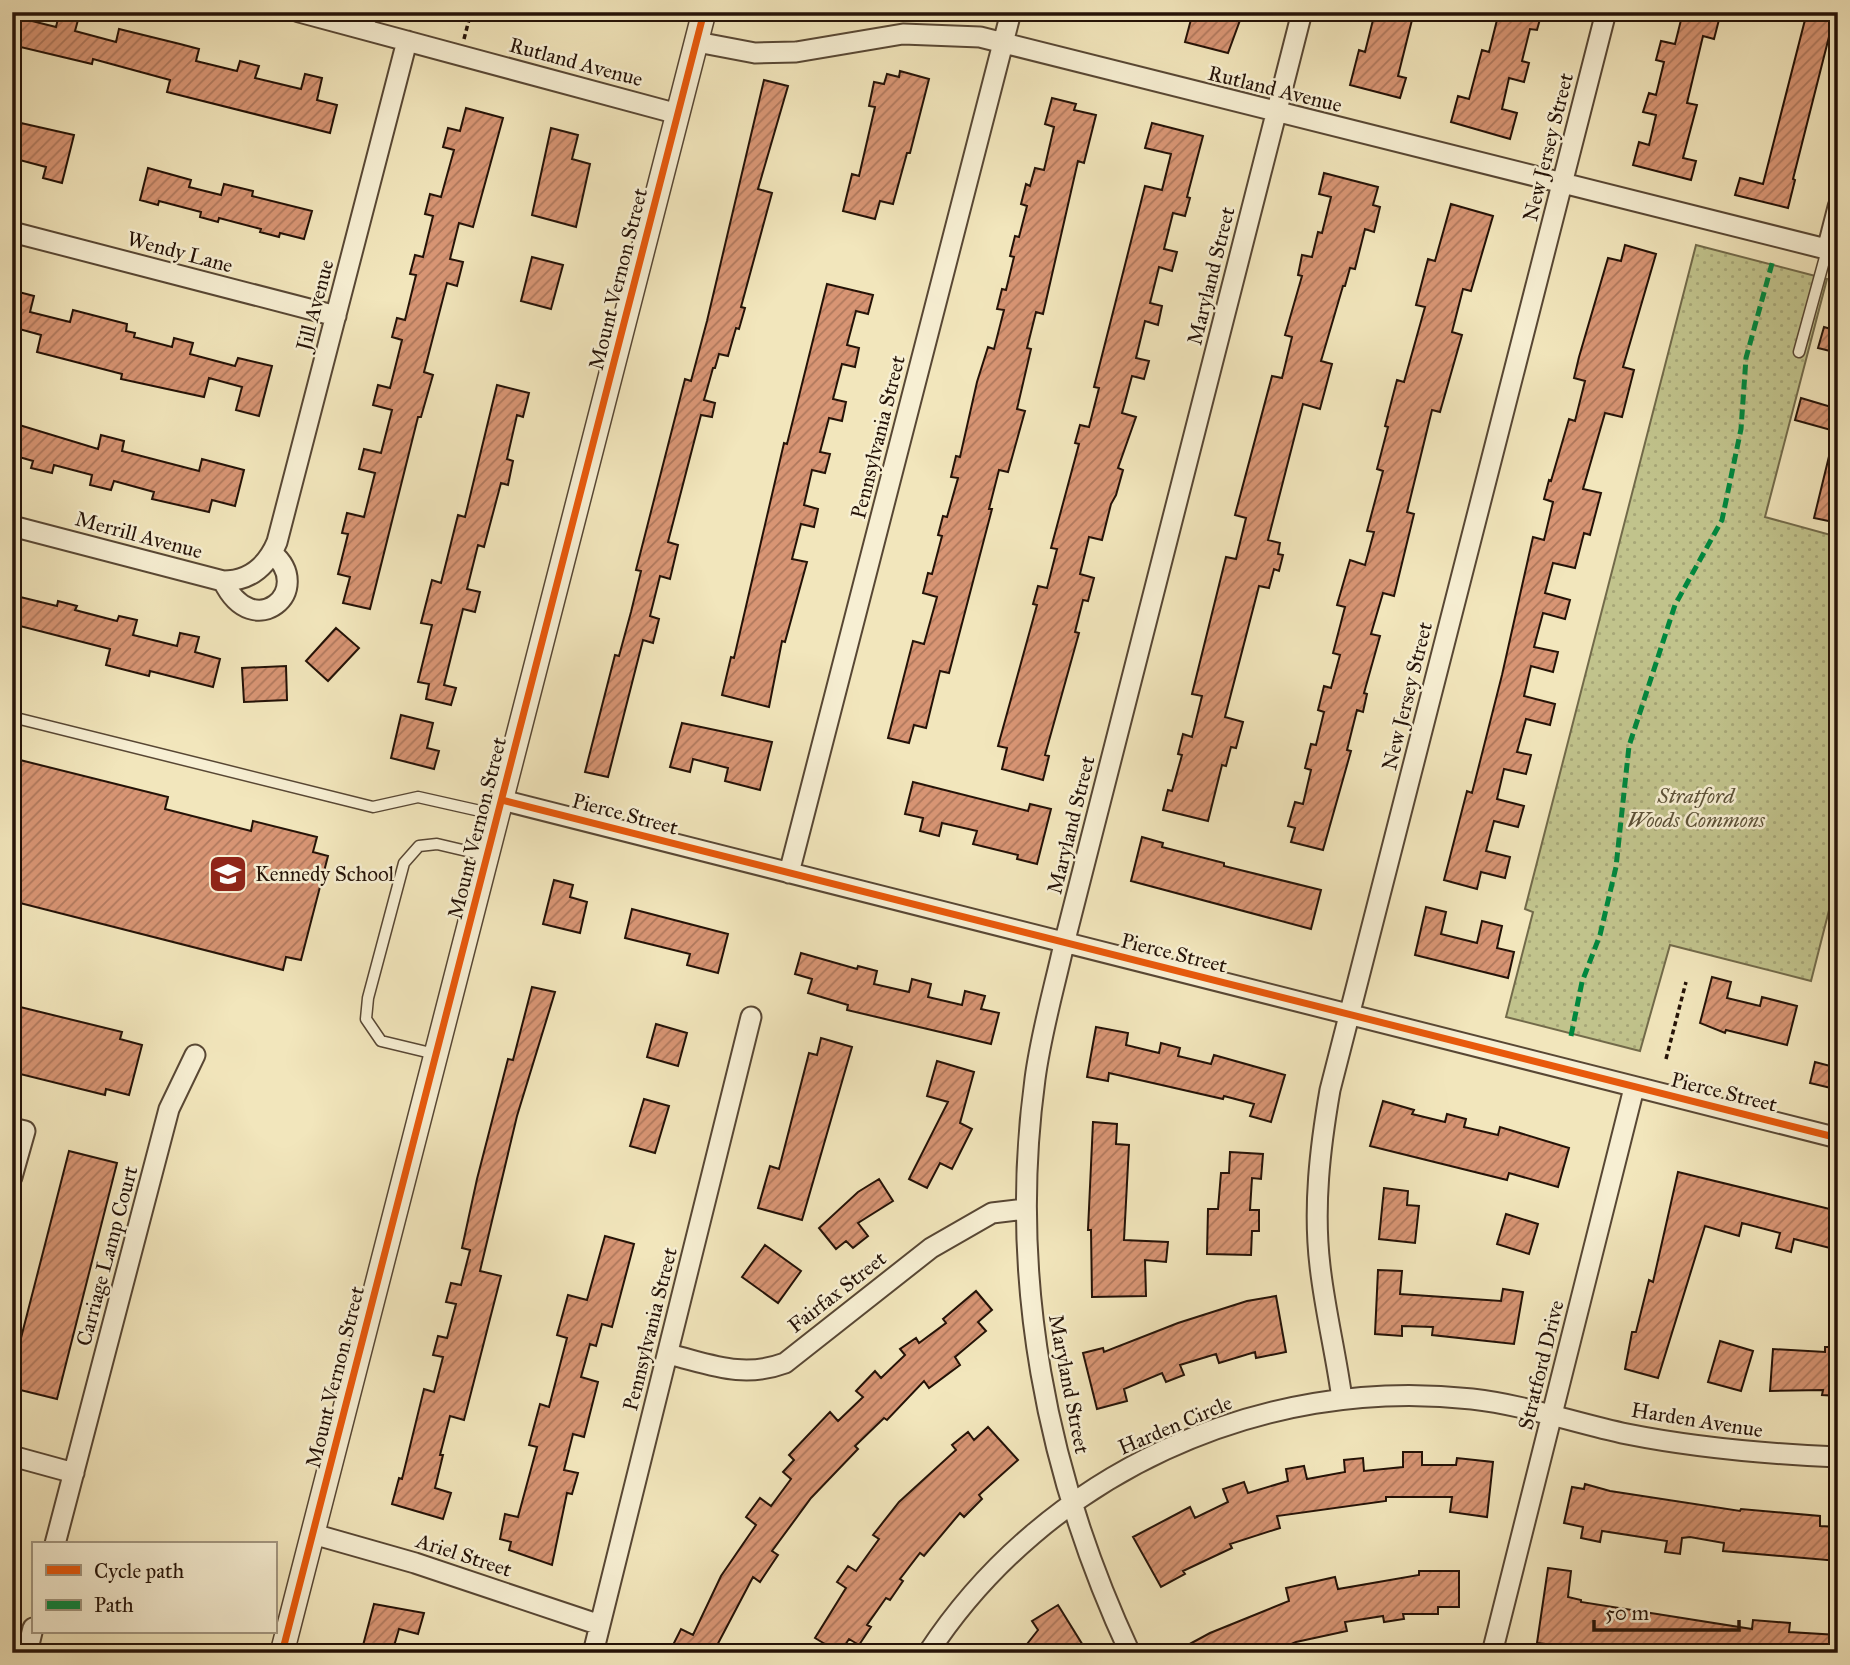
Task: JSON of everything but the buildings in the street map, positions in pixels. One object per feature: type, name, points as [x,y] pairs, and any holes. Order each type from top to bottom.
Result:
[{"type":"street","name":"Rutland Avenue","points":[[299,12],[370,21],[407,41],[678,114]]},
{"type":"street","name":"Mount Vernon Street","points":[[282,1653],[704,12]]},
{"type":"street","name":"Pennsylvania Street","points":[[789,873],[1011,12]]},
{"type":"street","name":"Maryland Street","points":[[1130,1653],[1091,1560],[1072,1503],[1054,1437],[1033,1337],[1025,1209],[1035,1079],[1064,944],[1302,12]]},
{"type":"street","name":"New Jersey Street","points":[[1342,1399],[1320,1264],[1317,1203],[1320,1148],[1349,1015],[1606,12]]},
{"type":"street","name":"Rutland Avenue","points":[[696,42],[755,52],[796,52],[904,34],[955,35],[1003,42],[1276,113],[1832,251]]},
{"type":"street","name":"Jill Avenue","points":[[253,574],[272,553],[407,41]]},
{"type":"street","points":[[1832,251],[1838,207]]},
{"type":"street","name":"Wendy Lane","points":[[12,232],[335,316]]},
{"type":"street","name":"Merrill Avenue","points":[[12,526],[223,581],[253,574]]},
{"type":"street","points":[[223,581],[230,596],[241,606],[262,611],[272,608],[282,600],[287,580],[285,566],[272,553]]},
{"type":"street","name":"Pierce Street","points":[[500,808],[789,873],[1838,1138]]},
{"type":"street","name":"Pennsylvania Street","points":[[593,1653],[751,1017]]},
{"type":"street","name":"Carriage Lamp Court","points":[[56,1542],[169,1109],[195,1055]]},
{"type":"street","name":"Stratford Drive","points":[[1492,1653],[1634,1088]]},
{"type":"street","points":[[12,1128],[25,1131],[12,1177]]},
{"type":"street","name":"Fairfax Street","points":[[668,1354],[736,1370],[762,1371],[785,1363],[931,1248],[992,1213],[1025,1209]]},
{"type":"street","name":"Harden Circle","points":[[928,1653],[965,1603],[994,1572],[1072,1503],[1147,1458],[1215,1428],[1282,1409],[1342,1399],[1403,1396],[1468,1399],[1552,1415]]},
{"type":"street","name":"Harden Avenue","points":[[1552,1415],[1626,1434],[1687,1444],[1771,1454],[1838,1457]]},
{"type":"street","points":[[12,1457],[74,1473]]},
{"type":"street","name":"Ariel Street","points":[[313,1534],[415,1563],[600,1625]]},
{"type":"street","points":[[27,1653],[32,1632]]},
{"type":"lane","points":[[1799,352],[1832,251]]},
{"type":"lane","points":[[12,717],[373,807],[418,797],[500,808]]},
{"type":"lane","points":[[437,1054],[382,1041],[366,1019],[372,984],[404,863],[419,846],[437,844],[488,856]]},
{"type":"path","points":[[463,43],[471,12]]},
{"type":"path","points":[[1666,1059],[1686,982]]},
{"type":"green space","name":"Stratford Woods Commons","points":[[1696,245],[1827,279],[1765,517],[1838,537],[1838,875],[1811,981],[1670,945],[1640,1051],[1506,1017],[1533,912],[1525,909]]},
{"type":"marked path","points":[[1571,1036],[1582,982],[1600,935],[1616,867],[1629,746],[1675,605],[1722,520],[1741,429],[1746,358],[1773,260]]},
{"type":"cycle path","points":[[282,1653],[704,12]]},
{"type":"cycle path","points":[[502,800],[1838,1138]]},
{"type":"place","name":"Kennedy School","points":[[228,874]]}]
